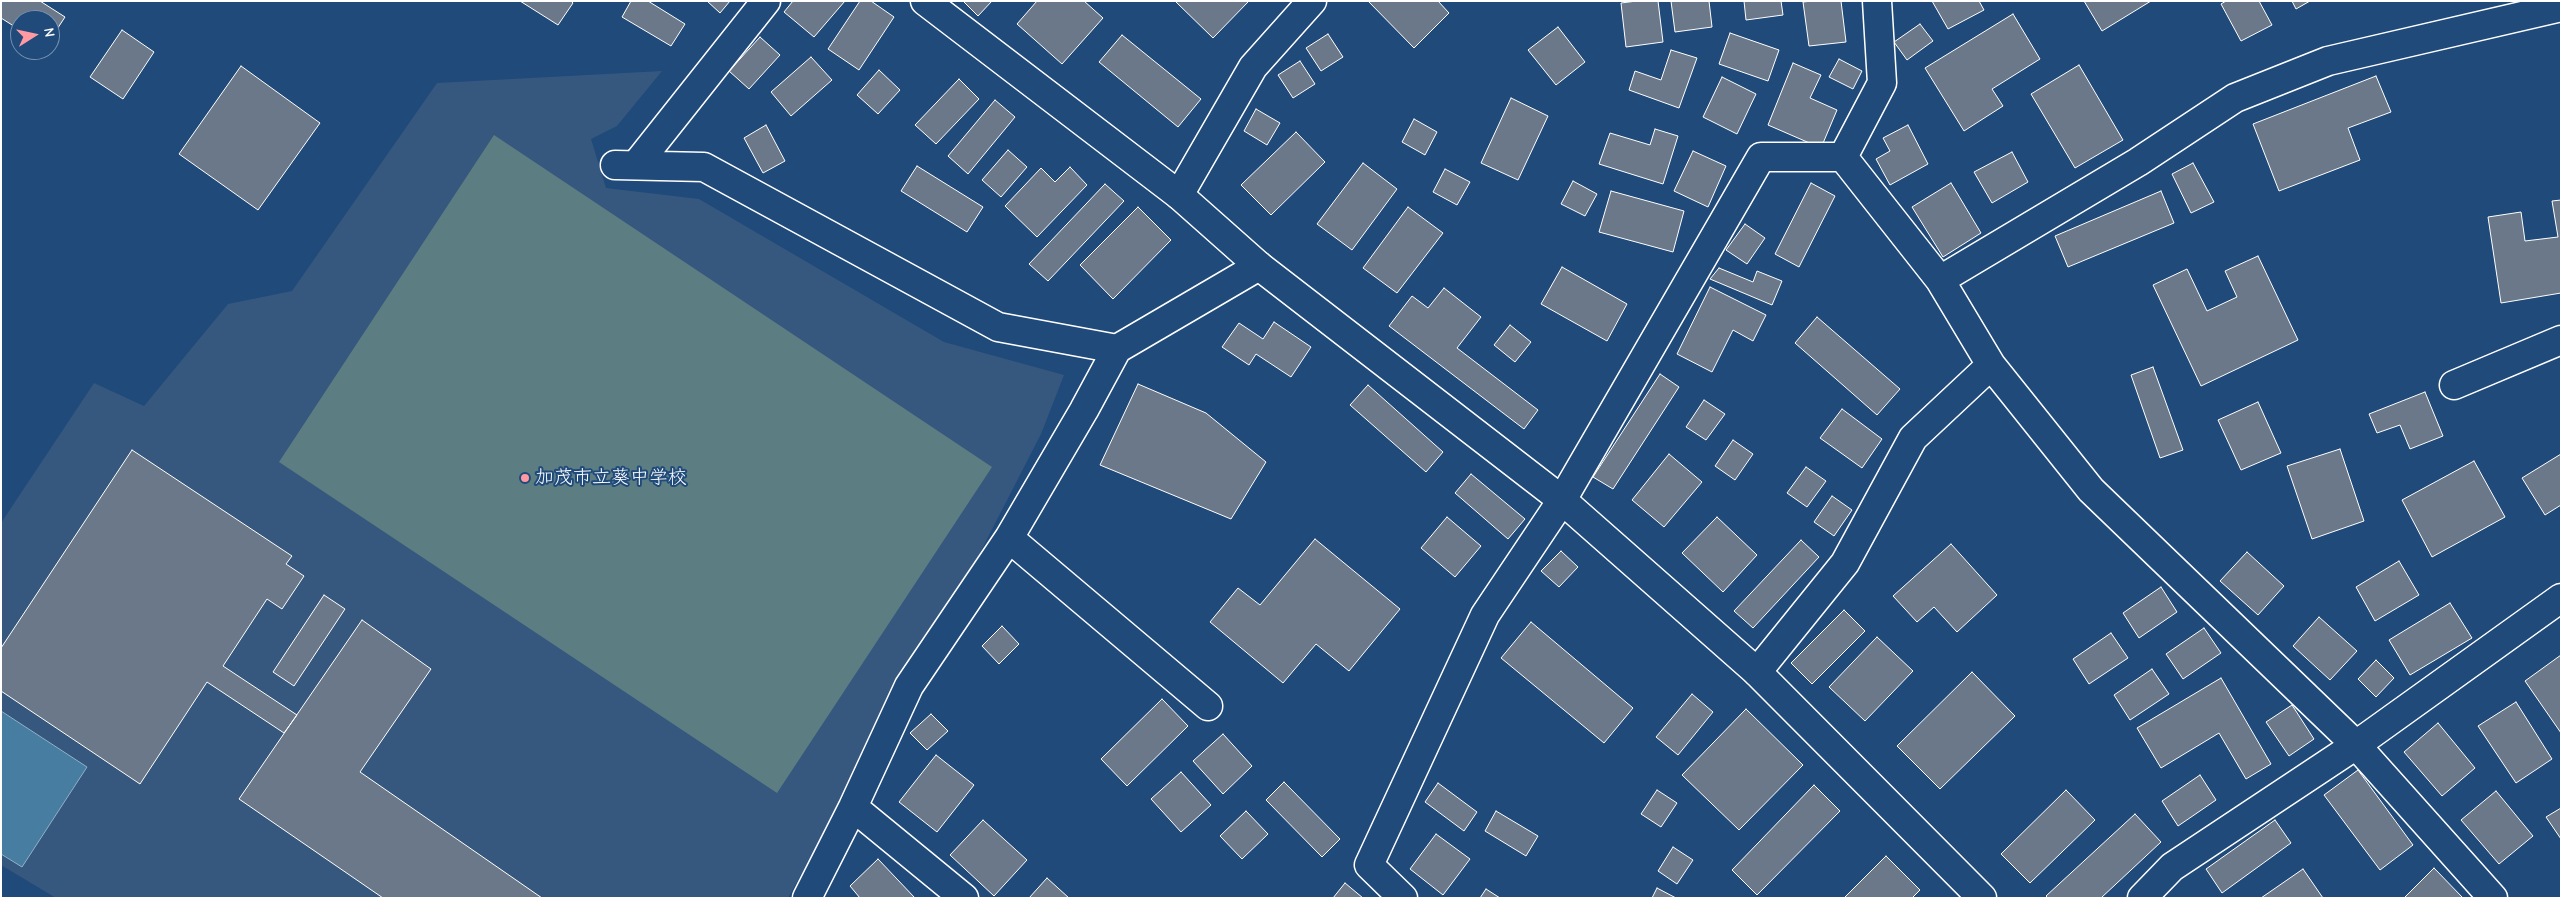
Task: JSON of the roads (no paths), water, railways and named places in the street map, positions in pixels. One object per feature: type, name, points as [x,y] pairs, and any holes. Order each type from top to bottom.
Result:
[{"type":"street","points":[[766,1],[626,165],[704,167],[998,327],[1117,349]]},
{"type":"street","points":[[924,1],[1179,195],[1259,266],[1562,500],[1757,672],[1982,898]]},
{"type":"street","points":[[1179,195],[1254,67],[1312,1]]},
{"type":"street","points":[[1843,158],[1882,83],[1877,1]]},
{"type":"street","points":[[1940,280],[2138,162],[2235,98],[2328,61],[2561,7]]},
{"type":"street","points":[[1403,898],[1369,865],[1485,615],[1562,500],[1761,157],[1843,158]]},
{"type":"street","points":[[1843,158],[1940,280],[1991,365],[2091,490],[2356,745],[2493,898]]},
{"type":"street","points":[[807,898],[853,807],[909,686],[1009,538],[1084,410],[1117,349],[1259,266]]},
{"type":"street","points":[[2454,386],[2561,340]]},
{"type":"street","points":[[1757,672],[1845,563],[1914,438],[1991,365]]},
{"type":"street","points":[[1009,538],[1208,706]]},
{"type":"street","points":[[2142,898],[2172,866],[2356,745],[2561,598]]},
{"type":"street","points":[[853,807],[964,898]]},
{"type":"place","name":"加茂市立葵中学校","points":[[525,478]]}]
